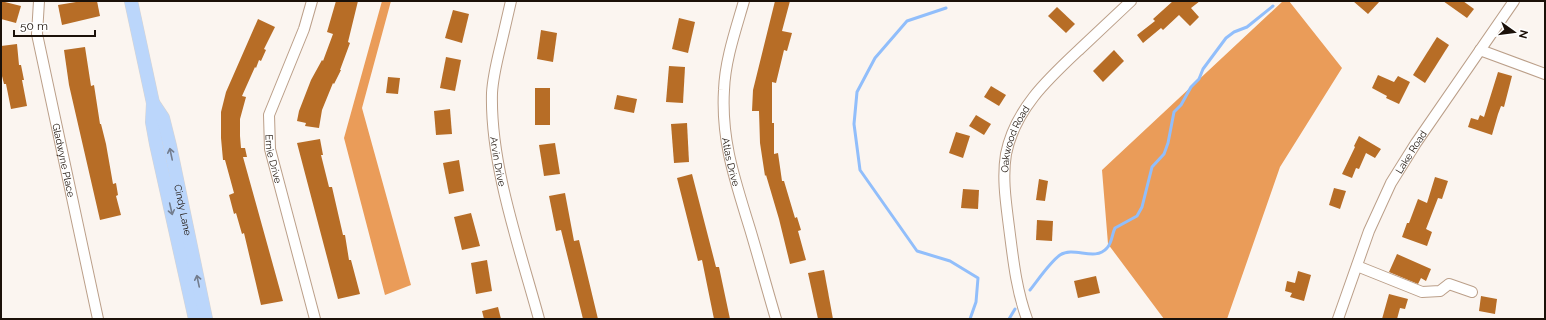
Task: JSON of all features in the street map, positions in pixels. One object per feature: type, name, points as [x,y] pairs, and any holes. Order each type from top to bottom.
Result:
[{"type":"main road","name":"Cindy Lane","points":[[131,1],[153,102],[152,122],[156,144],[195,319]]},
{"type":"main road","name":"Cindy Lane","points":[[153,102],[163,118],[206,319]]},
{"type":"street","name":"Gladwyne Place","points":[[39,1],[37,34],[98,319]]},
{"type":"street","name":"Ernie Drive","points":[[312,1],[304,29],[269,115],[270,149],[314,319]]},
{"type":"street","name":"Arvin Drive","points":[[511,1],[492,92],[494,138],[506,202],[539,319]]},
{"type":"street","name":"Atlas Drive","points":[[744,1],[725,78],[723,110],[724,132],[734,177],[776,319]]},
{"type":"street","name":"Oakwood Road","points":[[1027,319],[1020,299],[1016,277],[1005,192],[1005,164],[1010,138],[1023,110],[1036,93],[1062,66],[1131,1]]},
{"type":"street","name":"Lake Road","points":[[1338,319],[1378,210],[1391,183],[1514,1]]},
{"type":"street","points":[[1480,50],[1545,74]]},
{"type":"street","points":[[1357,266],[1422,292],[1440,291],[1449,284],[1472,292]]},
{"type":"shaded area","points":[[382,1],[391,1],[362,108],[411,285],[385,295],[344,138]]},
{"type":"shaded area","points":[[1283,1],[1289,1],[1342,68],[1280,167],[1227,319],[1164,319],[1108,244],[1102,170]]},
{"type":"building","points":[[1,1],[21,6],[16,23],[1,19]]},
{"type":"building","points":[[82,1],[97,1],[100,16],[62,25],[58,5]]},
{"type":"building","points":[[336,1],[358,1],[348,42],[350,43],[341,70],[334,84],[333,83],[322,110],[319,128],[305,126],[306,123],[297,121],[299,111],[311,80],[322,60],[323,61],[333,34],[327,32]]},
{"type":"building","points":[[775,1],[790,1],[782,31],[792,33],[787,51],[784,50],[776,83],[772,82],[774,154],[778,153],[782,181],[784,181],[795,218],[797,217],[801,230],[798,231],[806,260],[790,264],[779,219],[766,175],[765,176],[760,143],[759,111],[752,111],[753,90]]},
{"type":"building","points":[[1173,1],[1200,1],[1191,8],[1199,17],[1190,26],[1179,15],[1163,30],[1161,28],[1143,43],[1137,35],[1155,21],[1153,19]]},
{"type":"building","points":[[1353,1],[1380,1],[1368,14]]},
{"type":"building","points":[[1443,1],[1463,1],[1474,9],[1467,18]]},
{"type":"building","points":[[1057,7],[1075,24],[1066,33],[1048,16]]},
{"type":"building","points":[[453,10],[469,14],[462,43],[445,38]]},
{"type":"building","points":[[679,18],[695,22],[688,53],[672,49]]},
{"type":"building","points":[[258,19],[275,27],[264,49],[266,50],[261,61],[259,60],[256,68],[255,67],[242,96],[246,97],[240,119],[241,148],[245,148],[247,157],[243,157],[283,301],[261,305],[244,233],[242,234],[236,213],[234,214],[229,195],[234,193],[225,160],[223,160],[221,138],[221,112],[226,92]]},
{"type":"building","points":[[541,30],[557,33],[553,62],[537,59]]},
{"type":"building","points":[[1437,37],[1449,45],[1425,83],[1413,75]]},
{"type":"building","points":[[17,44],[19,65],[21,65],[24,80],[22,80],[27,106],[11,109],[6,84],[4,84],[1,72],[1,46]]},
{"type":"building","points":[[85,47],[91,86],[94,85],[100,124],[106,144],[113,184],[116,183],[118,195],[116,196],[121,215],[100,220],[69,85],[64,50]]},
{"type":"building","points":[[1114,50],[1124,61],[1103,82],[1093,71]]},
{"type":"building","points":[[446,57],[461,60],[455,91],[440,88]]},
{"type":"building","points":[[669,66],[685,67],[683,103],[666,102]]},
{"type":"building","points":[[1498,72],[1512,76],[1504,107],[1501,106],[1492,135],[1468,127],[1471,118],[1478,120],[1480,115],[1484,117]]},
{"type":"building","points":[[1378,75],[1394,82],[1398,76],[1410,82],[1399,104],[1386,98],[1387,96],[1372,88]]},
{"type":"building","points":[[388,77],[400,78],[398,94],[386,93]]},
{"type":"building","points":[[991,86],[1006,95],[999,106],[984,97]]},
{"type":"building","points":[[535,88],[550,88],[550,125],[535,125]]},
{"type":"building","points":[[617,95],[637,99],[634,113],[614,109]]},
{"type":"building","points":[[450,109],[452,134],[436,135],[434,111]]},
{"type":"building","points":[[976,115],[991,124],[984,135],[969,126]]},
{"type":"building","points":[[687,123],[689,162],[674,163],[671,124]]},
{"type":"building","points":[[956,132],[970,136],[963,158],[949,153]]},
{"type":"building","points":[[1359,136],[1381,149],[1375,158],[1366,153],[1359,169],[1356,168],[1352,178],[1342,174]]},
{"type":"building","points":[[320,139],[323,155],[321,155],[329,187],[332,187],[343,235],[345,235],[349,260],[351,260],[360,294],[338,299],[297,143]]},
{"type":"building","points":[[555,143],[560,174],[544,176],[539,145]]},
{"type":"building","points":[[459,160],[464,191],[449,194],[443,163]]},
{"type":"building","points":[[692,174],[716,267],[719,267],[730,319],[714,319],[702,260],[698,261],[677,178]]},
{"type":"building","points":[[1435,177],[1448,181],[1442,199],[1438,198],[1426,229],[1432,232],[1427,246],[1402,237],[1418,199],[1427,203]]},
{"type":"building","points":[[1039,179],[1048,181],[1045,201],[1036,200]]},
{"type":"building","points":[[1334,188],[1346,191],[1340,209],[1329,205]]},
{"type":"building","points":[[963,189],[979,190],[978,209],[961,208]]},
{"type":"building","points":[[565,193],[574,241],[579,240],[598,319],[583,319],[561,230],[556,231],[549,196]]},
{"type":"building","points":[[471,213],[480,246],[462,250],[454,217]]},
{"type":"building","points":[[1037,220],[1053,221],[1052,241],[1036,240]]},
{"type":"building","points":[[1397,254],[1431,269],[1426,281],[1421,278],[1418,284],[1389,272]]},
{"type":"building","points":[[487,260],[492,291],[476,294],[471,263]]},
{"type":"building","points":[[824,270],[833,319],[818,319],[808,273]]},
{"type":"building","points":[[1298,271],[1311,275],[1304,301],[1290,297],[1292,293],[1285,291],[1287,281],[1295,283]]},
{"type":"building","points":[[1096,276],[1100,293],[1078,298],[1074,281]]},
{"type":"building","points":[[1389,294],[1408,299],[1405,309],[1400,308],[1397,319],[1382,319]]},
{"type":"building","points":[[1481,296],[1497,299],[1495,314],[1479,311]]},
{"type":"building","points":[[498,307],[501,319],[484,319],[482,311]]},
{"type":"waterway","points":[[1030,290],[1048,267],[1060,255],[1072,252],[1091,254],[1102,252],[1110,244],[1115,228],[1137,216],[1142,207],[1152,167],[1164,154],[1168,143],[1174,112],[1181,105],[1191,87],[1199,79],[1203,69],[1226,38],[1234,32],[1247,27],[1273,6]]},
{"type":"waterway","points":[[946,8],[907,21],[875,58],[857,92],[854,124],[860,170],[917,251],[950,261],[978,278],[976,302],[970,319]]},
{"type":"waterway","points":[[1009,319],[1015,309]]}]
